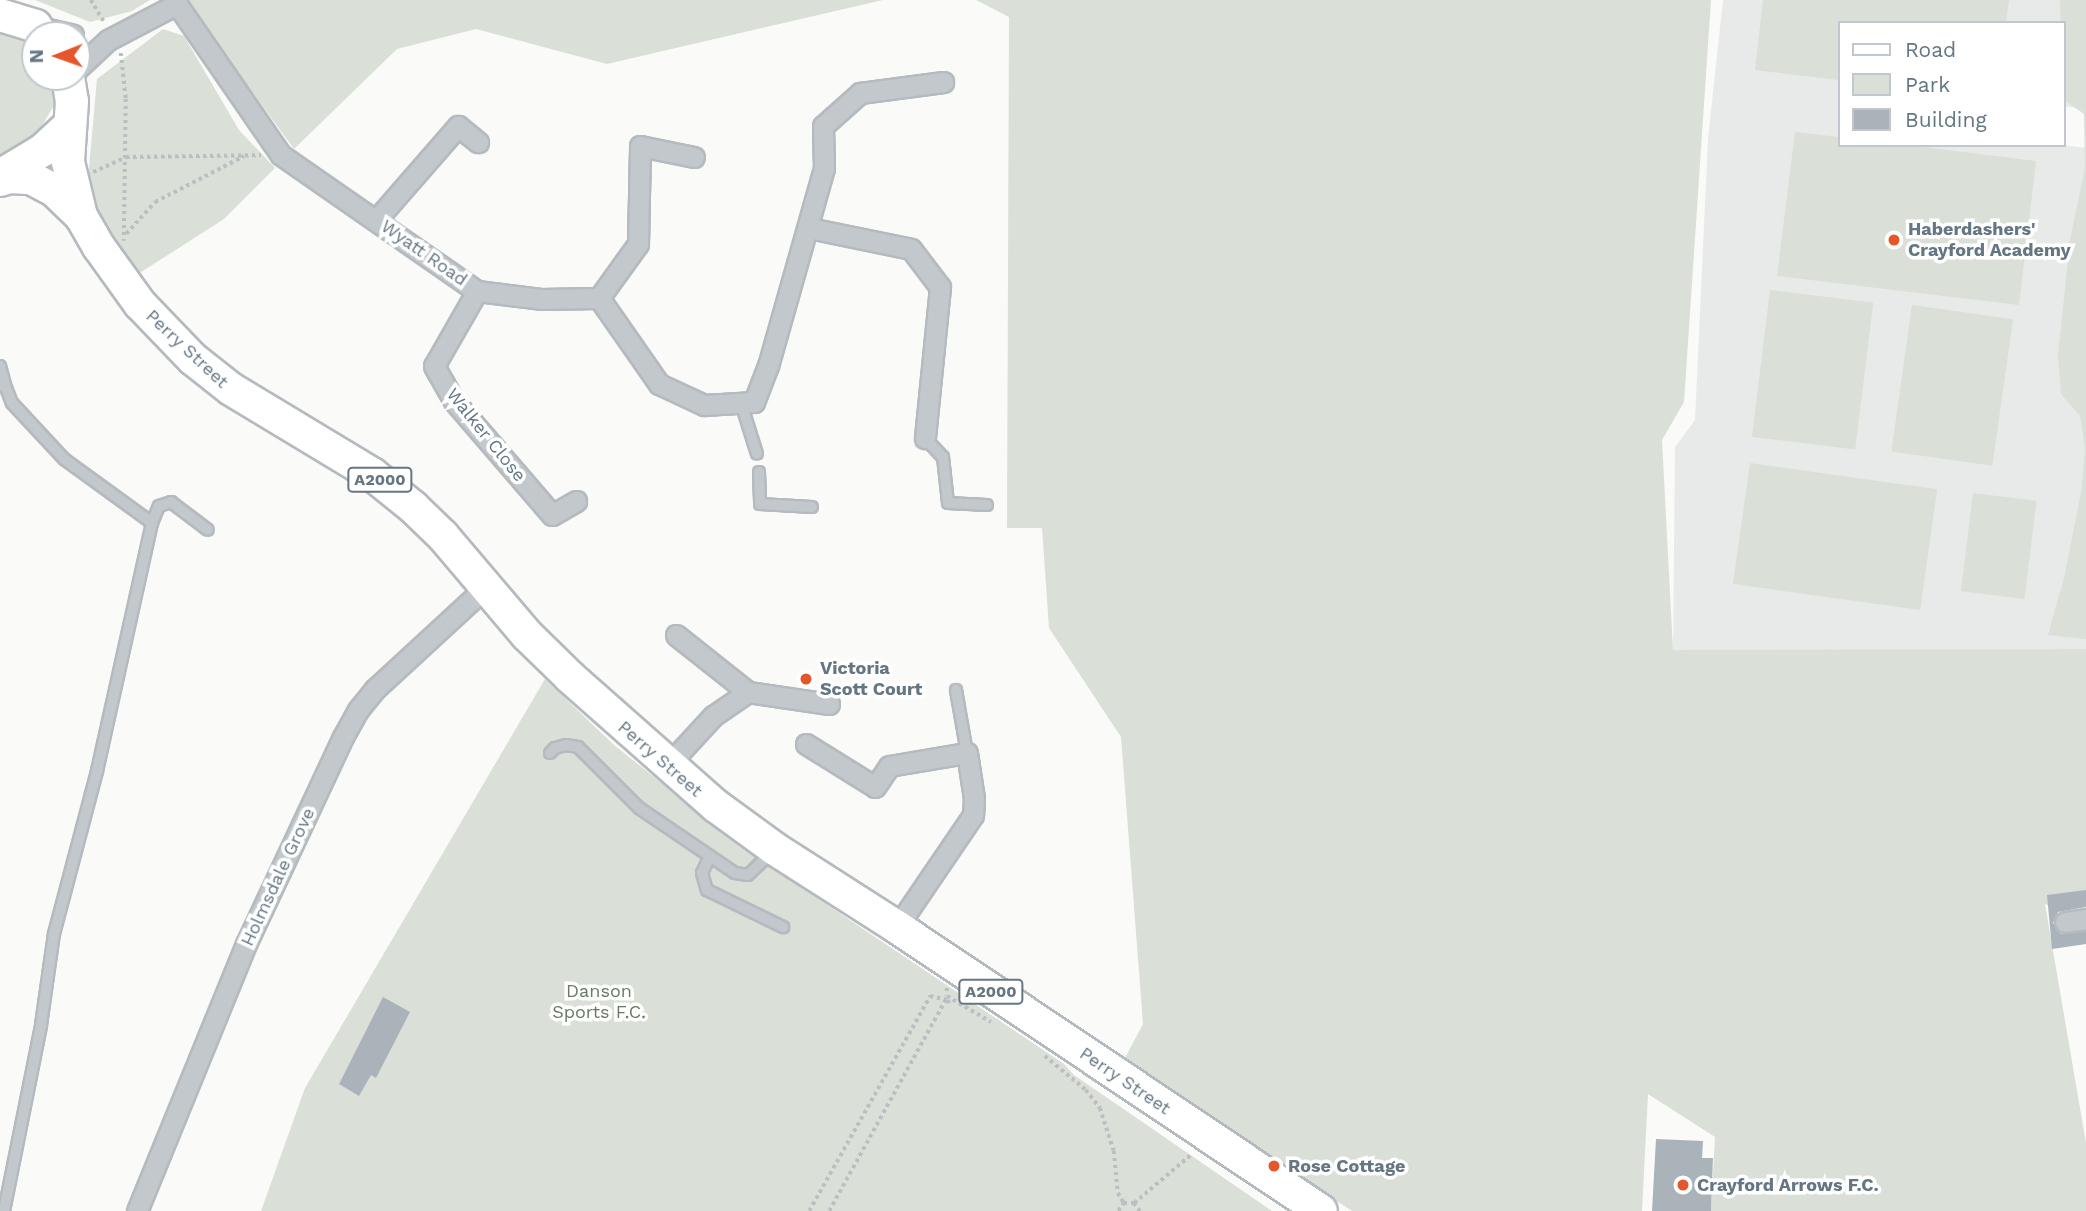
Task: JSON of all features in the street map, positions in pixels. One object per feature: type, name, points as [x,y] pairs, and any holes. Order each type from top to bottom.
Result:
[{"type":"main road","name":"Perry Street","points":[[70,91],[71,179],[81,216],[99,247],[140,304],[193,359],[231,389],[372,474],[443,536],[486,587],[570,677],[667,766],[775,849],[897,927],[1321,1211]]},
{"type":"main road","points":[[0,178],[43,150],[69,126]]},
{"type":"main road","name":"Perry Street","points":[[0,178],[31,178],[55,191],[81,216]]},
{"type":"street","name":"Wyatt Road","points":[[91,57],[112,38],[176,2],[281,155],[477,291],[541,299],[599,298]]},
{"type":"street","points":[[91,36],[112,38]]},
{"type":"street","points":[[694,157],[640,146],[638,244],[599,298],[659,384],[704,405],[754,402],[809,228],[824,168],[823,126],[860,93],[943,82]]},
{"type":"street","points":[[376,220],[458,126],[478,142]]},
{"type":"street","points":[[809,228],[911,249],[940,287],[925,438]]},
{"type":"street","name":"Walker Close","points":[[477,291],[435,366],[454,401],[552,515],[576,501]]},
{"type":"street","name":"Holmsdale Grove","points":[[137,1211],[246,944],[348,728],[375,689],[486,587]]},
{"type":"street","points":[[677,635],[748,692],[830,704]]},
{"type":"street","points":[[667,766],[713,716],[748,692]]},
{"type":"street","points":[[806,744],[874,788],[889,766],[967,753],[974,798],[973,815],[897,927]]},
{"type":"street","points":[[2065,922],[2086,919]]},
{"type":"lane","points":[[0,366],[3,385],[12,402],[64,459],[152,523]]},
{"type":"lane","points":[[741,403],[757,454]]},
{"type":"lane","points":[[925,438],[943,457],[948,503],[987,505]]},
{"type":"lane","points":[[759,472],[760,505],[813,507]]},
{"type":"lane","points":[[4,1211],[41,1025],[54,934],[97,771],[152,523],[159,506],[171,502],[208,530]]},
{"type":"lane","points":[[956,690],[967,753]]},
{"type":"lane","points":[[550,753],[555,748],[566,745],[578,747],[639,808],[735,873],[748,874],[775,849]]},
{"type":"lane","points":[[709,856],[702,873],[707,890],[783,928]]},
{"type":"path","points":[[90,0],[112,38],[126,99],[126,233],[123,245]]},
{"type":"path","points":[[119,237],[155,202],[245,155]]},
{"type":"path","points":[[85,175],[126,157],[281,155]]},
{"type":"path","points":[[809,1211],[930,996],[947,1000]]},
{"type":"path","points":[[947,1000],[950,1007]]},
{"type":"path","points":[[829,1211],[947,1000]]},
{"type":"path","points":[[1078,1084],[1094,1099],[1106,1120],[1114,1152],[1118,1193],[1124,1203]]},
{"type":"path","points":[[1124,1203],[1134,1203],[1187,1160],[1206,1135]]},
{"type":"path","points":[[1118,1211],[1124,1203]]},
{"type":"path","points":[[1134,1203],[1140,1211]]},
{"type":"shaded area","name":"Haberdashers' Crayford Academy","points":[[1723,0],[2086,0],[2086,109],[2065,106],[2065,21],[1838,21],[1838,147],[2065,145],[2086,148],[2086,649],[1673,651],[1675,447],[1695,420],[1708,139]]},
{"type":"green space","points":[[35,0],[150,0],[132,11],[88,21]]},
{"type":"green space","points":[[185,0],[883,0],[607,64],[476,29],[397,49],[294,149]]},
{"type":"green space","points":[[976,0],[1711,0],[1684,402],[1662,440],[1673,650],[2086,649],[2086,903],[2056,908],[2045,904],[2086,1143],[2086,1211],[1711,1211],[1715,1137],[1648,1094],[1642,1211],[1352,1211],[1124,1060],[1143,1024],[1121,737],[1049,628],[1042,528],[1007,528],[1009,17]]},
{"type":"green space","points":[[1763,0],[2009,0],[2006,21],[1838,21],[1838,80],[1755,70]]},
{"type":"green space","points":[[2060,0],[2086,0],[2086,639],[2048,635],[2065,574],[2082,487],[2085,448],[2080,416],[2061,394],[2058,356],[2070,240],[2085,168],[2084,114],[2065,100],[2065,21],[2061,21]]},
{"type":"green space","points":[[0,27],[21,39],[21,91],[55,91],[53,107],[36,136],[0,158]]},
{"type":"green space","points":[[163,29],[184,36],[239,130],[275,168],[224,219],[135,276],[87,190],[97,79]]},
{"type":"green space","points":[[1795,132],[1838,137],[1838,147],[1924,147],[2036,161],[2019,305],[1777,276]]},
{"type":"green space","points":[[1770,290],[1873,303],[1855,450],[1752,437]]},
{"type":"green space","points":[[1912,305],[2013,319],[1992,466],[1891,452]]},
{"type":"green space","points":[[1750,463],[1937,489],[1920,610],[1733,584]]},
{"type":"green space","points":[[1973,493],[2037,501],[2024,599],[1961,591]]},
{"type":"green space","name":"Danson Sports F.C.","points":[[545,679],[614,745],[744,849],[1064,1064],[1074,1075],[1272,1211],[261,1211],[305,1088]]},
{"type":"building","points":[[2086,890],[2086,907],[2058,912],[2053,923],[2061,934],[2086,931],[2086,944],[2052,949],[2047,895]]},
{"type":"building","points":[[383,997],[410,1012],[376,1078],[371,1075],[359,1096],[339,1084]]},
{"type":"building","name":"Crayford Arrows F.C.","points":[[1656,1139],[1703,1141],[1702,1158],[1713,1158],[1711,1211],[1652,1211]]},
{"type":"place","name":"Haberdashers' Crayford Academy","points":[[1894,240]]},
{"type":"place","name":"Victoria Scott Court","points":[[806,679]]},
{"type":"place","name":"Rose Cottage","points":[[1274,1166]]},
{"type":"place","name":"Crayford Arrows F.C.","points":[[1683,1185]]}]
